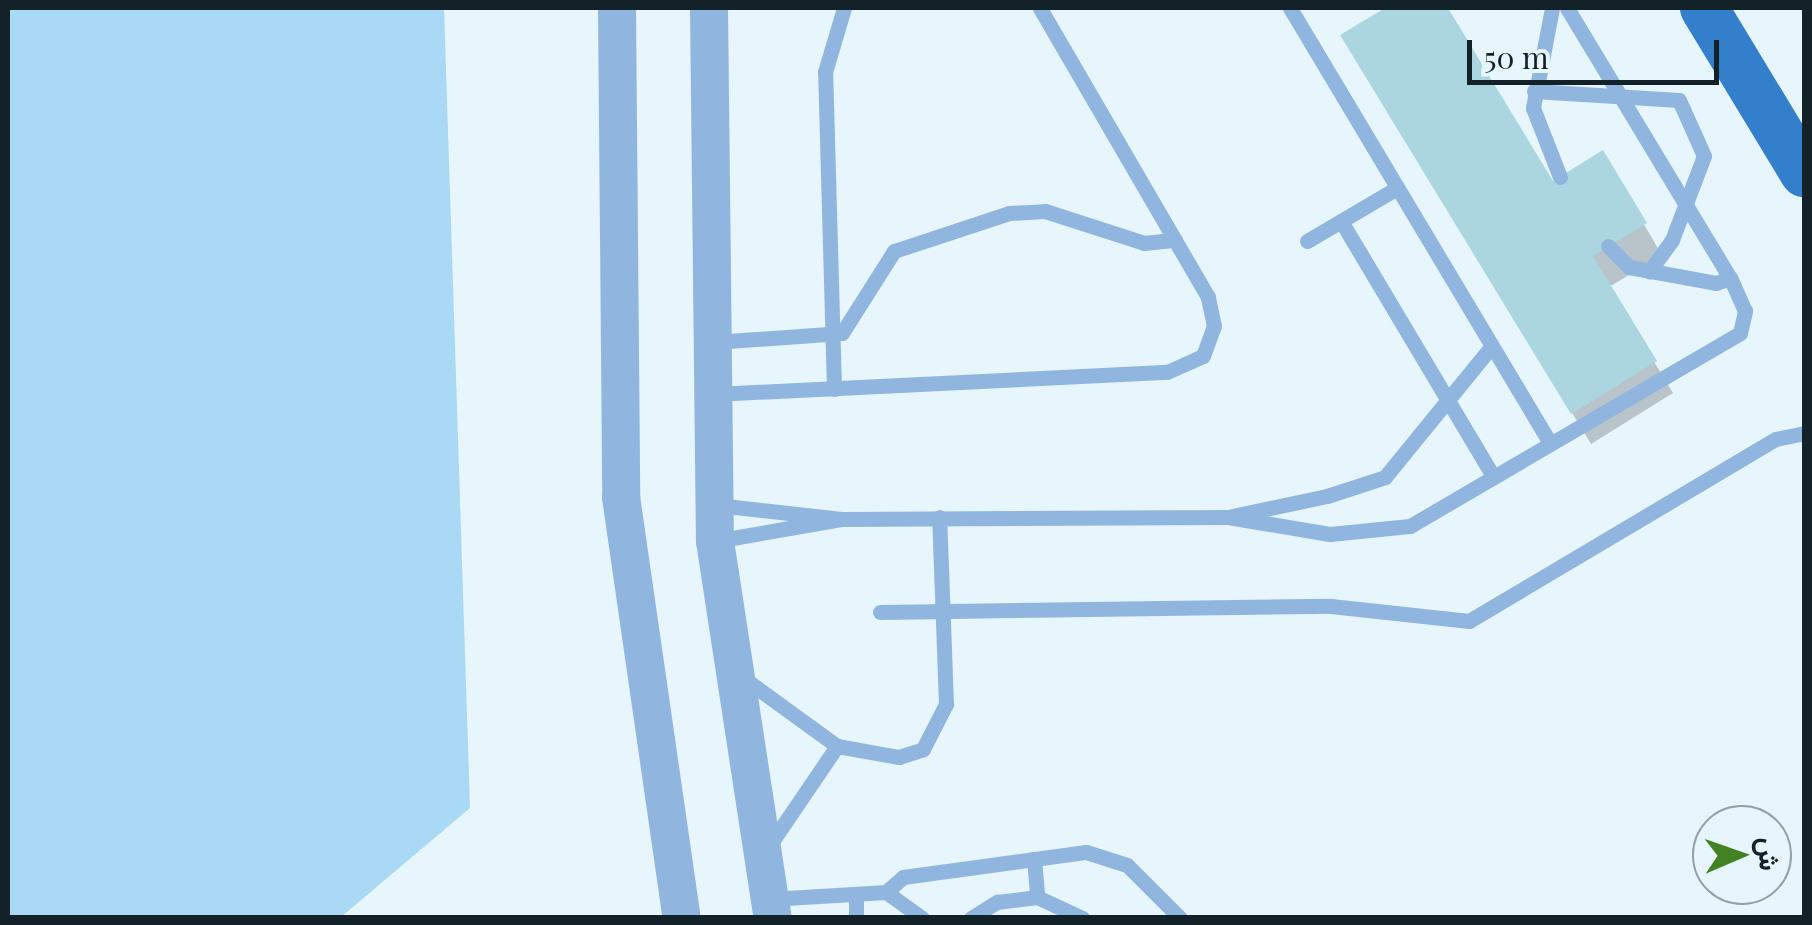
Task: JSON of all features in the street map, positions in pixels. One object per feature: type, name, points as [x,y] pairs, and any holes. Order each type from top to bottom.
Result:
[{"type":"main road","points":[[1704,8],[1804,172]]},
{"type":"street","points":[[617,8],[621,497],[682,918]]},
{"type":"street","points":[[709,8],[708,394],[714,522],[727,666],[772,908]]},
{"type":"lane","points":[[834,389],[825,72],[844,8]]},
{"type":"lane","points":[[708,394],[1181,370],[1203,356],[1214,326],[1175,240],[1040,8]]},
{"type":"lane","points":[[1290,8],[1550,442]]},
{"type":"lane","points":[[1552,8],[1534,91],[1534,125],[1560,177]]},
{"type":"lane","points":[[714,522],[939,517],[1228,518],[1330,534],[1410,526],[1550,442],[1732,342],[1745,311],[1730,278],[1567,8]]},
{"type":"lane","points":[[1534,91],[1672,97],[1682,106],[1704,148],[1672,240],[1649,272]]},
{"type":"lane","points":[[1308,242],[1397,188]]},
{"type":"lane","points":[[708,342],[832,334],[852,327],[894,252],[1009,214],[1044,211],[1144,243],[1175,240]]},
{"type":"lane","points":[[1341,221],[1492,476]]},
{"type":"lane","points":[[1608,246],[1649,272],[1730,278]]},
{"type":"lane","points":[[1228,518],[1386,478],[1491,346]]},
{"type":"lane","points":[[880,612],[1331,606],[1468,620],[1776,439],[1804,432]]},
{"type":"lane","points":[[727,666],[836,746],[899,757],[933,740],[946,704],[939,517]]},
{"type":"lane","points":[[714,522],[841,519]]},
{"type":"lane","points":[[763,855],[836,746]]},
{"type":"lane","points":[[772,908],[886,892],[903,877],[1034,858],[1114,858],[1180,918]]},
{"type":"lane","points":[[1034,858],[1037,897]]},
{"type":"lane","points":[[886,892],[922,918]]},
{"type":"lane","points":[[856,894],[856,918]]},
{"type":"lane","points":[[971,918],[997,902],[1037,897],[1082,918]]},
{"type":"shaded area","points":[[8,8],[444,8],[470,808],[341,917],[8,917]]},
{"type":"building","points":[[1385,8],[1448,8],[1553,181],[1603,150],[1647,223],[1593,256],[1657,361],[1571,414],[1340,35]]}]
